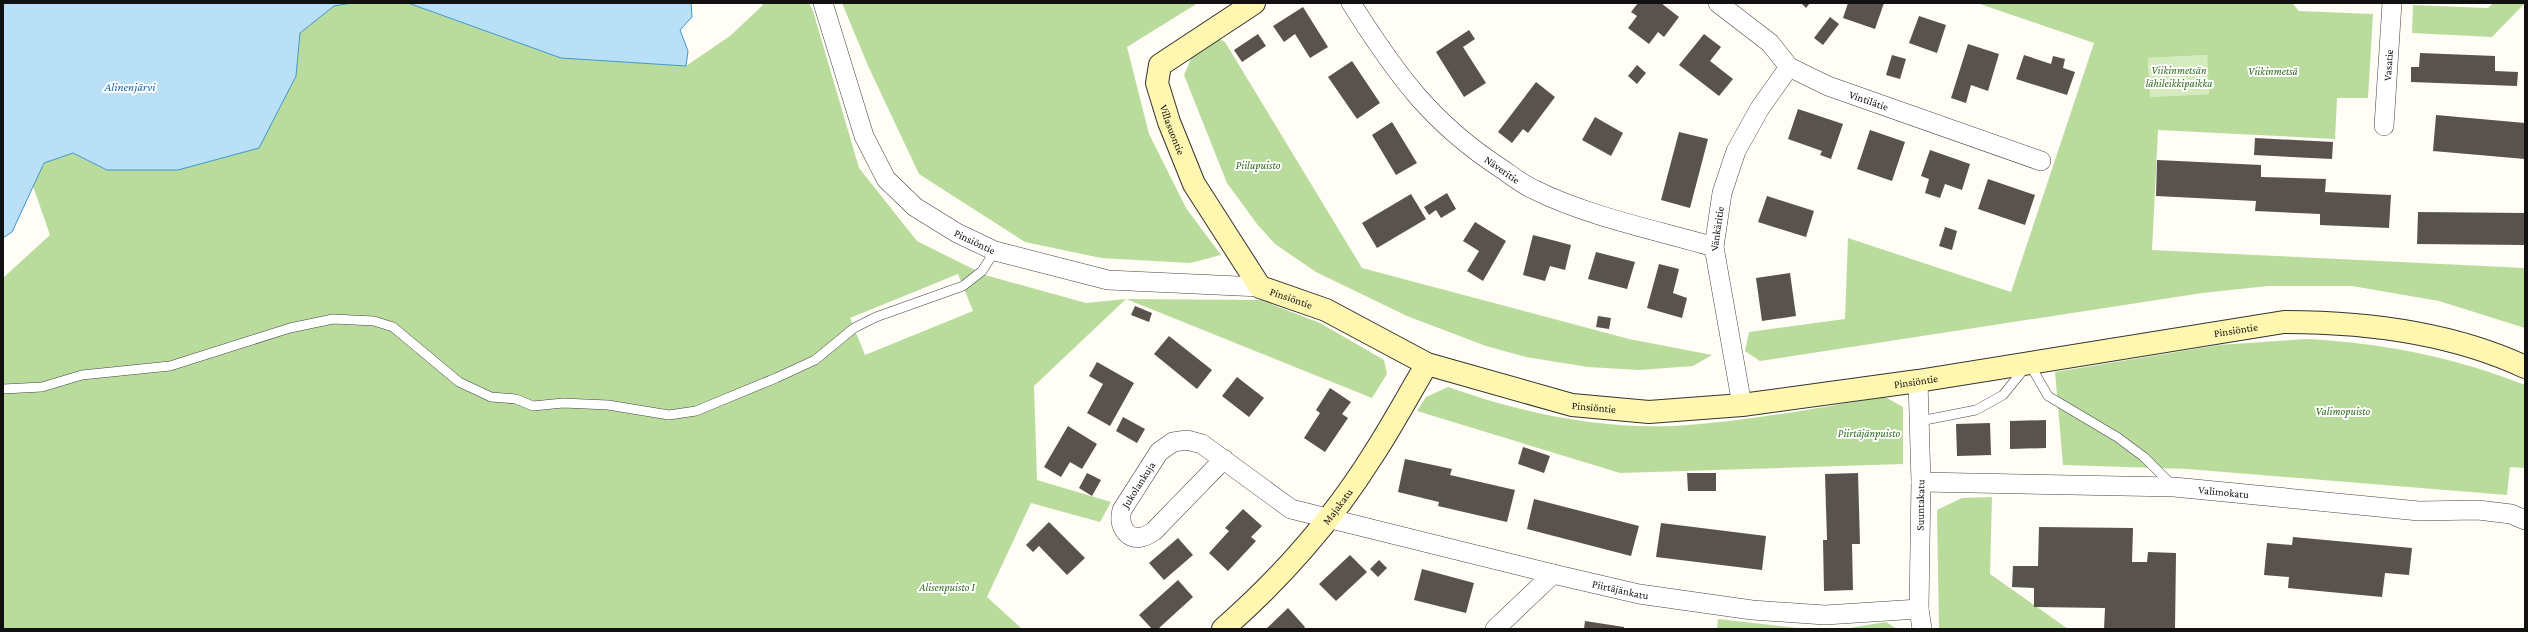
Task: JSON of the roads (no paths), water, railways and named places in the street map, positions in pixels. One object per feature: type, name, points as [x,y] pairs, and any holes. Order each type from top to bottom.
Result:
[{"type":"street","name":"Pinsiöntie","points":[[823,3],[864,136],[886,179],[915,207],[957,233],[995,251],[1108,280],[1260,287],[1326,310],[1427,364],[1501,387],[1572,405],[1650,412],[1742,405],[1918,381],[2284,322],[2339,322],[2384,327],[2484,349],[2525,367]]},
{"type":"street","name":"Villasuontie","points":[[1254,3],[1160,65],[1157,83],[1169,122],[1194,184],[1260,287]]},
{"type":"street","name":"Näveritie","points":[[1351,3],[1382,52],[1413,93],[1450,131],[1485,158],[1532,189],[1584,209],[1714,247]]},
{"type":"street","name":"Vintilätie","points":[[1718,3],[1770,43],[1790,67],[1828,86],[2041,162]]},
{"type":"street","name":"Vasatie","points":[[2384,126],[2392,3]]},
{"type":"street","name":"Vänkäritie","points":[[1742,405],[1714,247],[1722,193],[1736,151],[1760,108],[1790,67]]},
{"type":"street","name":"Majakatu","points":[[1223,629],[1281,571],[1329,518],[1373,456],[1427,364]]},
{"type":"street","name":"Suuntakatu","points":[[1918,381],[1920,421],[1918,609],[1922,629]]},
{"type":"street","name":"Jukolankuja","points":[[1224,459],[1154,531],[1142,537],[1132,536],[1122,528],[1119,519],[1122,510],[1158,452],[1173,442],[1187,440],[1202,444],[1224,459],[1290,509],[1329,518]]},
{"type":"street","name":"Valimokatu","points":[[1920,482],[2174,488],[2419,511],[2478,510],[2511,514],[2525,520]]},
{"type":"street","name":"Piirtäjänkatu","points":[[1329,518],[1639,594],[1752,610],[1825,615],[1918,609]]},
{"type":"street","points":[[1495,629],[1553,574]]},
{"type":"lane","points":[[3,389],[42,387],[82,375],[170,366],[290,328],[333,318],[374,321],[393,327],[459,382],[491,397],[516,398],[533,406],[563,403],[608,405],[669,416],[696,411],[776,378],[815,360],[854,328],[876,317],[963,286],[982,271],[995,251]]},
{"type":"lane","points":[[1920,421],[1976,410],[2003,395],[2029,362],[2048,396],[2117,437],[2144,457],[2174,488]]},
{"type":"water","name":"Alinenjärvi","points":[[3,3],[352,3],[334,6],[300,33],[296,76],[259,148],[178,170],[107,170],[73,153],[44,163],[12,232],[3,238]]},
{"type":"water","points":[[408,3],[691,3],[692,17],[680,30],[688,51],[686,66],[561,58]]},
{"type":"park label","name":"Viikinmetsä","points":[[2273,71]]},
{"type":"park label","name":"Viikinmetsän lähileikkipaikka","points":[[2179,76]]},
{"type":"park label","name":"Piilupuisto","points":[[1258,165]]},
{"type":"park label","name":"Valimopuisto","points":[[2343,411]]},
{"type":"park label","name":"Piirtäjänpuisto","points":[[1869,433]]},
{"type":"park label","name":"Alisenpuisto I","points":[[947,587]]}]
